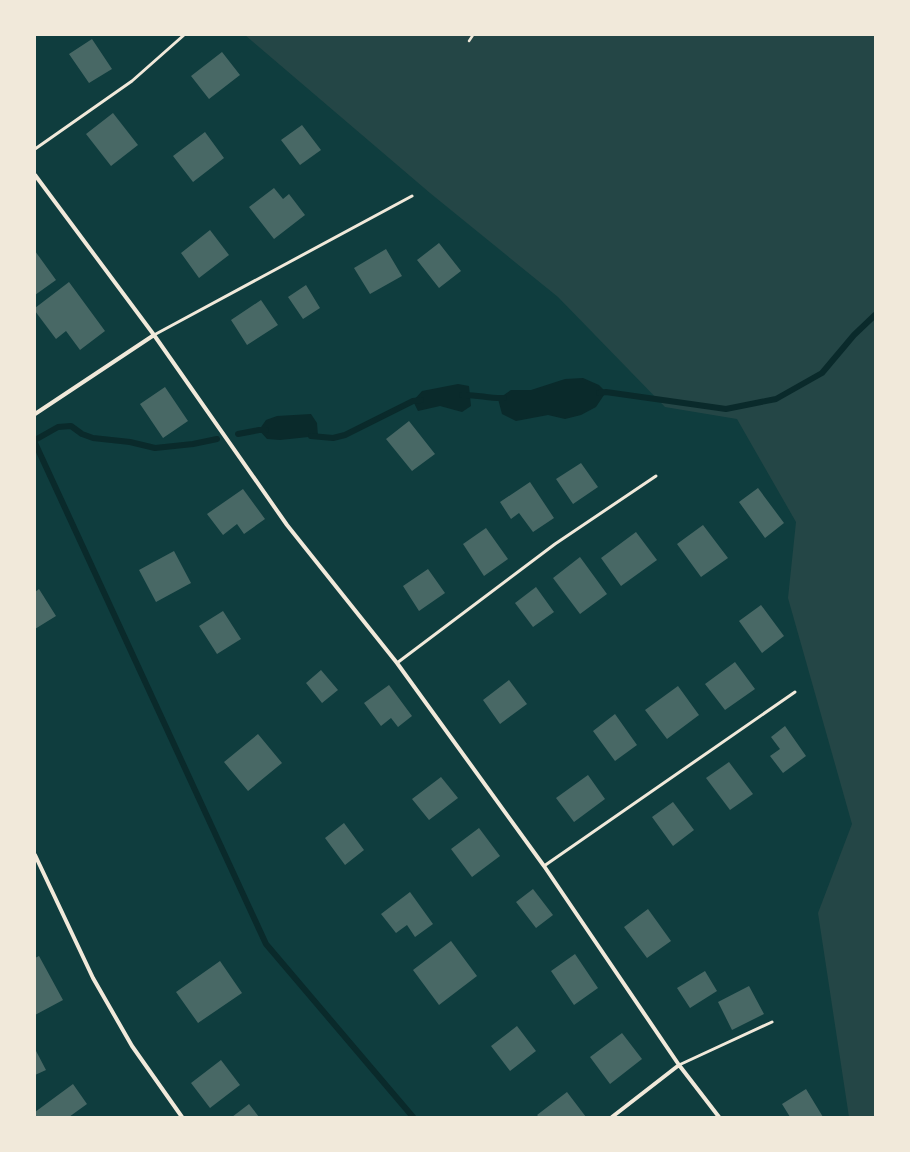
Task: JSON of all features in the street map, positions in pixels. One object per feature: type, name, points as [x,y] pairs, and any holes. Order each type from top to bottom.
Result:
[{"type":"street","points":[[35,175],[154,335],[287,525],[397,664],[544,866],[679,1066],[718,1117]]},
{"type":"street","points":[[35,414],[154,335]]},
{"type":"street","points":[[35,855],[93,978],[132,1046],[182,1117]]},
{"type":"street","points":[[612,1117],[679,1066]]},
{"type":"lane","points":[[35,149],[132,81],[184,35]]},
{"type":"lane","points":[[154,335],[412,196]]},
{"type":"lane","points":[[397,664],[555,544],[656,476]]},
{"type":"lane","points":[[544,866],[795,692]]},
{"type":"lane","points":[[679,1066],[772,1022]]},
{"type":"path","points":[[469,41],[473,35]]},
{"type":"shaded area","points":[[245,35],[875,35],[875,1117],[849,1117],[818,913],[852,824],[788,598],[796,522],[737,419],[665,407],[558,297],[430,193]]},
{"type":"shaded area","points":[[583,378],[599,385],[606,392],[596,407],[581,415],[565,419],[548,415],[516,421],[502,414],[498,399],[511,390],[531,390],[565,379]]},
{"type":"shaded area","points":[[458,384],[469,386],[471,406],[462,412],[440,406],[418,411],[413,401],[422,391]]},
{"type":"shaded area","points":[[311,414],[317,423],[318,436],[280,440],[267,439],[259,430],[266,420],[277,416]]},
{"type":"building","points":[[92,39],[112,69],[89,83],[69,54]]},
{"type":"building","points":[[222,52],[240,75],[209,99],[191,76]]},
{"type":"building","points":[[113,113],[138,145],[111,166],[86,134]]},
{"type":"building","points":[[302,125],[321,150],[300,165],[281,140]]},
{"type":"building","points":[[205,132],[224,158],[193,182],[173,156]]},
{"type":"building","points":[[274,188],[283,199],[289,194],[305,215],[274,239],[249,207]]},
{"type":"building","points":[[210,230],[229,255],[199,278],[181,253]]},
{"type":"building","points":[[439,243],[461,271],[439,288],[417,260]]},
{"type":"building","points":[[386,249],[402,276],[370,294],[354,268]]},
{"type":"building","points":[[35,251],[56,280],[35,295]]},
{"type":"building","points":[[69,282],[105,331],[80,350],[66,331],[56,339],[35,311],[35,308]]},
{"type":"building","points":[[306,285],[320,308],[303,319],[288,297]]},
{"type":"building","points":[[261,300],[278,325],[247,345],[231,320]]},
{"type":"building","points":[[165,387],[188,421],[163,438],[140,404]]},
{"type":"building","points":[[409,421],[435,454],[412,471],[386,439]]},
{"type":"building","points":[[581,463],[598,487],[573,504],[556,479]]},
{"type":"building","points":[[530,482],[554,518],[533,532],[519,513],[511,519],[500,502]]},
{"type":"building","points":[[758,488],[784,523],[765,538],[739,502]]},
{"type":"building","points":[[243,489],[265,519],[244,534],[237,524],[223,535],[207,514]]},
{"type":"building","points":[[703,525],[728,558],[701,577],[677,544]]},
{"type":"building","points":[[486,528],[508,559],[484,576],[463,544]]},
{"type":"building","points":[[636,532],[657,560],[621,586],[601,558]]},
{"type":"building","points":[[174,551],[191,583],[156,602],[139,570]]},
{"type":"building","points":[[580,557],[607,594],[580,614],[553,578]]},
{"type":"building","points":[[428,569],[445,593],[419,611],[403,586]]},
{"type":"building","points":[[536,587],[554,612],[533,627],[515,603]]},
{"type":"building","points":[[39,589],[56,616],[35,629],[35,592]]},
{"type":"building","points":[[761,605],[784,636],[762,653],[739,621]]},
{"type":"building","points":[[223,611],[241,639],[217,654],[199,626]]},
{"type":"building","points":[[735,662],[755,689],[725,710],[705,684]]},
{"type":"building","points":[[321,670],[338,690],[322,703],[306,683]]},
{"type":"building","points":[[509,680],[527,704],[500,724],[483,700]]},
{"type":"building","points":[[389,685],[412,716],[398,727],[391,718],[381,726],[364,703]]},
{"type":"building","points":[[678,686],[699,715],[667,739],[645,710]]},
{"type":"building","points":[[615,714],[637,745],[615,761],[593,731]]},
{"type":"building","points":[[785,726],[806,756],[783,773],[770,756],[780,749],[771,737]]},
{"type":"building","points":[[258,734],[282,763],[248,791],[224,762]]},
{"type":"building","points":[[729,762],[753,794],[730,810],[706,778]]},
{"type":"building","points":[[588,775],[605,799],[574,822],[556,798]]},
{"type":"building","points":[[441,777],[458,798],[429,820],[412,799]]},
{"type":"building","points":[[673,802],[694,830],[673,846],[652,817]]},
{"type":"building","points":[[344,823],[364,850],[345,865],[325,838]]},
{"type":"building","points":[[479,828],[500,856],[472,877],[451,849]]},
{"type":"building","points":[[533,889],[553,915],[536,928],[516,902]]},
{"type":"building","points":[[410,892],[433,924],[415,937],[407,925],[396,933],[381,914]]},
{"type":"building","points":[[648,909],[671,941],[647,958],[624,927]]},
{"type":"building","points":[[451,941],[477,976],[439,1005],[413,970]]},
{"type":"building","points":[[575,954],[598,988],[574,1005],[551,971]]},
{"type":"building","points":[[39,956],[63,1000],[35,1015],[35,958]]},
{"type":"building","points":[[220,961],[242,993],[198,1023],[176,992]]},
{"type":"building","points":[[705,971],[717,991],[690,1008],[677,988]]},
{"type":"building","points":[[749,986],[764,1014],[732,1030],[718,1002]]},
{"type":"building","points":[[517,1026],[536,1051],[510,1071],[491,1046]]},
{"type":"building","points":[[622,1033],[642,1059],[610,1084],[590,1057]]},
{"type":"building","points":[[35,1049],[46,1070],[35,1075]]},
{"type":"building","points":[[221,1060],[240,1085],[210,1108],[191,1083]]},
{"type":"building","points":[[73,1084],[87,1104],[69,1117],[35,1117],[35,1112]]},
{"type":"building","points":[[806,1089],[823,1117],[790,1117],[782,1104]]},
{"type":"building","points":[[567,1092],[586,1117],[539,1117],[537,1115]]},
{"type":"building","points":[[249,1104],[259,1117],[232,1117]]},
{"type":"waterway","points":[[599,393],[606,392],[726,409],[776,399],[822,373],[854,335],[875,315]]},
{"type":"waterway","points":[[462,395],[504,398]]},
{"type":"waterway","points":[[311,436],[333,438],[345,435],[413,401],[421,400]]},
{"type":"waterway","points":[[35,440],[58,427],[71,426],[82,434],[93,438],[130,442],[155,448],[193,444],[217,439]]},
{"type":"waterway","points":[[238,434],[266,430]]},
{"type":"waterway","points":[[35,443],[266,944],[413,1117]]}]
